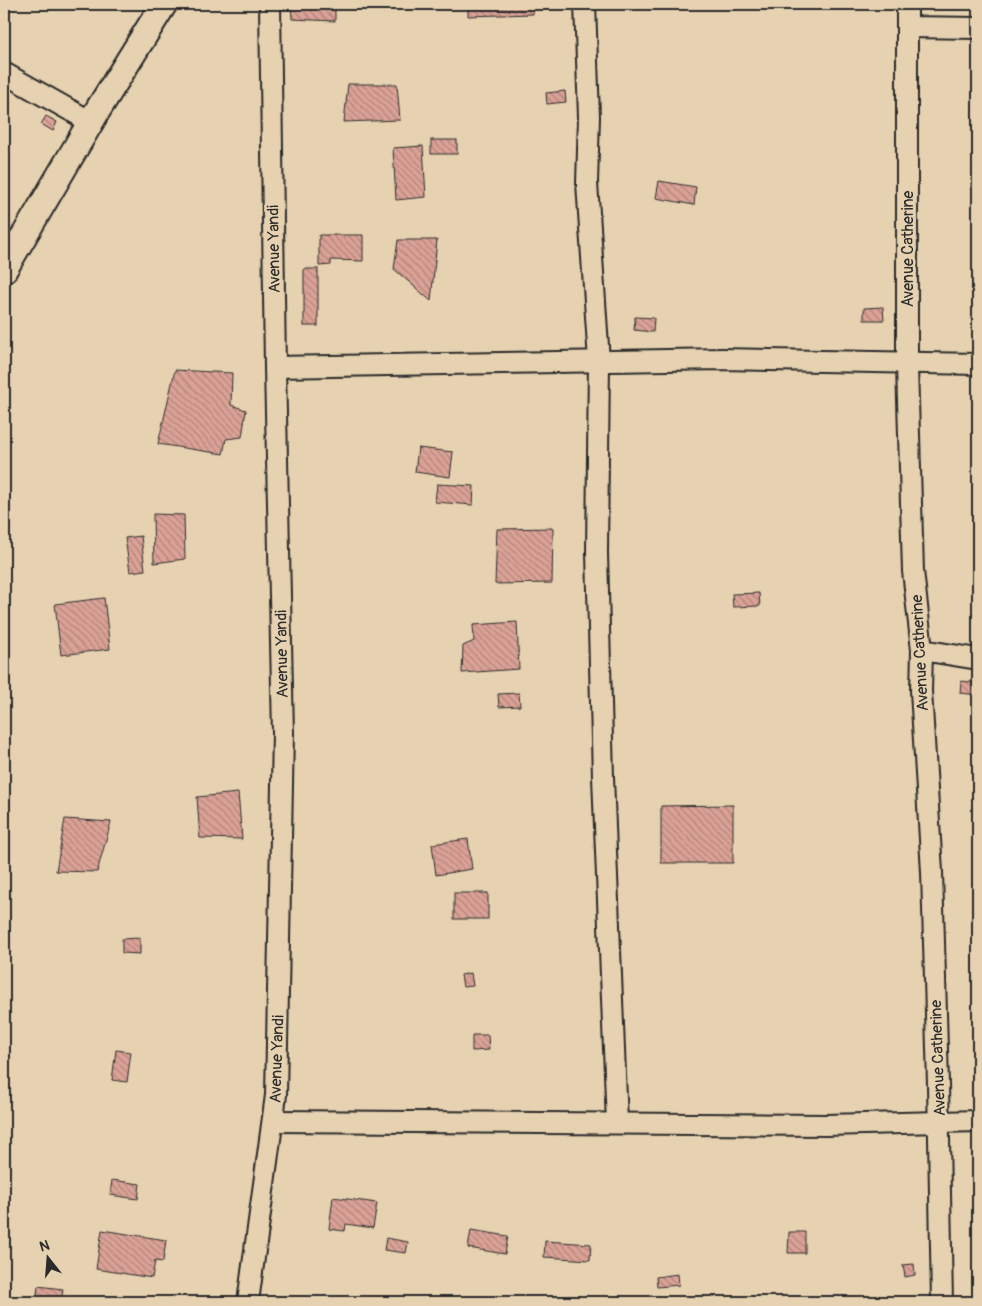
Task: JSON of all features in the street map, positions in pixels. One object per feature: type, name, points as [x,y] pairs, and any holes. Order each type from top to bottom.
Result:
[{"type":"street","points":[[4,270],[91,122],[164,4]]},
{"type":"street","name":"Avenue Yandi","points":[[248,1302],[276,1095],[283,733],[270,4]]},
{"type":"street","points":[[585,4],[589,118],[587,183],[599,361],[597,553],[602,777],[617,1123]]},
{"type":"street","name":"Avenue Catherine","points":[[907,4],[907,362],[913,572],[922,650],[921,691],[932,872],[942,1302]]},
{"type":"street","points":[[907,28],[978,28]]},
{"type":"street","points":[[4,73],[91,122]]},
{"type":"street","points":[[275,367],[722,358],[978,364]]},
{"type":"street","points":[[922,650],[978,659]]},
{"type":"street","points":[[273,1121],[826,1125],[978,1121]]},
{"type":"building","points":[[291,4],[335,4],[335,21],[292,19]]},
{"type":"building","points":[[468,4],[534,4],[533,14],[468,16]]},
{"type":"building","points":[[348,84],[397,84],[400,120],[344,122]]},
{"type":"building","points":[[565,91],[566,102],[547,104],[546,93]]},
{"type":"building","points":[[46,116],[57,122],[53,131],[41,124]]},
{"type":"building","points":[[431,140],[457,140],[457,154],[431,154]]},
{"type":"building","points":[[423,146],[426,197],[396,200],[393,148]]},
{"type":"building","points":[[659,181],[696,187],[694,205],[656,198]]},
{"type":"building","points":[[319,235],[363,235],[363,261],[331,260],[331,265],[319,266]]},
{"type":"building","points":[[398,240],[437,240],[431,301],[394,269]]},
{"type":"building","points":[[304,269],[318,269],[318,326],[304,326]]},
{"type":"building","points":[[883,307],[884,320],[864,320],[864,308]]},
{"type":"building","points":[[635,317],[654,318],[653,332],[634,330]]},
{"type":"building","points":[[175,370],[232,373],[231,405],[246,410],[242,437],[226,439],[223,454],[158,444]]},
{"type":"building","points":[[418,448],[453,452],[450,477],[415,472]]},
{"type":"building","points":[[437,484],[474,486],[473,505],[435,502]]},
{"type":"building","points":[[153,514],[184,515],[185,559],[154,563]]},
{"type":"building","points":[[553,528],[552,583],[495,584],[497,529]]},
{"type":"building","points":[[141,536],[145,570],[130,572],[125,538]]},
{"type":"building","points":[[759,593],[760,606],[733,607],[732,594]]},
{"type":"building","points":[[104,598],[110,649],[61,655],[55,604]]},
{"type":"building","points":[[517,622],[519,669],[462,673],[463,646],[474,641],[473,625]]},
{"type":"building","points":[[961,681],[978,683],[978,695],[960,693]]},
{"type":"building","points":[[519,693],[520,706],[499,707],[498,694]]},
{"type":"building","points":[[238,793],[242,839],[200,838],[197,797]]},
{"type":"building","points":[[733,805],[733,863],[661,863],[661,806]]},
{"type":"building","points":[[65,819],[111,822],[97,872],[56,871]]},
{"type":"building","points":[[468,839],[472,869],[436,875],[432,844]]},
{"type":"building","points":[[454,893],[488,893],[488,919],[454,919]]},
{"type":"building","points":[[140,938],[140,954],[122,953],[122,939]]},
{"type":"building","points":[[471,973],[473,986],[463,987],[461,975]]},
{"type":"building","points":[[472,1035],[488,1035],[489,1050],[472,1051]]},
{"type":"building","points":[[116,1050],[131,1052],[127,1082],[112,1080]]},
{"type":"building","points":[[112,1180],[140,1184],[138,1199],[110,1195]]},
{"type":"building","points":[[333,1197],[377,1203],[373,1228],[346,1224],[345,1231],[329,1229]]},
{"type":"building","points":[[102,1230],[166,1240],[163,1262],[155,1261],[152,1278],[96,1269]]},
{"type":"building","points":[[471,1230],[508,1236],[505,1254],[468,1248]]},
{"type":"building","points":[[789,1232],[805,1232],[805,1253],[788,1253]]},
{"type":"building","points":[[386,1238],[408,1242],[406,1253],[384,1250]]},
{"type":"building","points":[[545,1241],[591,1244],[590,1260],[544,1257]]},
{"type":"building","points":[[914,1264],[915,1275],[905,1277],[903,1265]]},
{"type":"building","points":[[678,1274],[679,1285],[657,1287],[656,1277]]},
{"type":"building","points":[[38,1286],[63,1289],[61,1302],[36,1302]]}]
